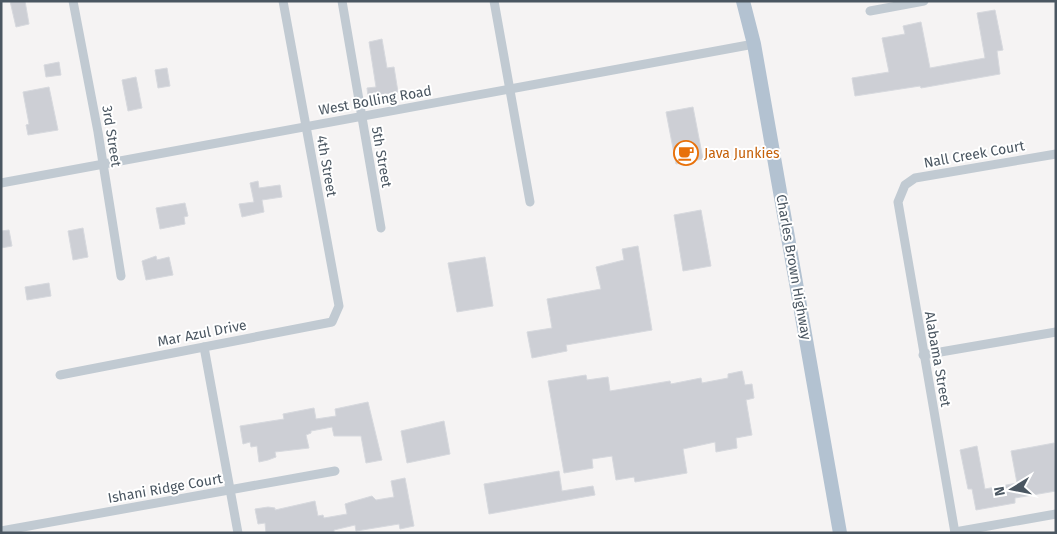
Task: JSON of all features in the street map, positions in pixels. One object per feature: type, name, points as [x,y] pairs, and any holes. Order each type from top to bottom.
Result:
[{"type":"main road","name":"Charles Brown Highway","points":[[743,1],[754,44],[840,533]]},
{"type":"street","name":"3rd Street","points":[[74,1],[121,276]]},
{"type":"street","name":"4th Street","points":[[283,1],[339,306]]},
{"type":"street","name":"5th Street","points":[[342,1],[380,228]]},
{"type":"street","points":[[494,1],[530,202]]},
{"type":"street","points":[[870,12],[924,1]]},
{"type":"street","name":"West Bolling Road","points":[[1,183],[754,44]]},
{"type":"street","name":"Nall Creek Court","points":[[902,190],[915,178],[1056,154]]},
{"type":"street","name":"Alabama Street","points":[[902,190],[898,202],[900,220],[955,532]]},
{"type":"street","name":"Mar Azul Drive","points":[[60,375],[332,322],[339,306]]},
{"type":"street","points":[[924,355],[1056,332]]},
{"type":"street","points":[[204,347],[238,533]]},
{"type":"street","name":"Ishani Ridge Court","points":[[1,531],[334,472]]},
{"type":"street","points":[[955,532],[1056,514]]},
{"type":"building","points":[[10,1],[25,1],[29,24],[16,27]]},
{"type":"building","points":[[995,10],[1003,50],[997,51],[1000,74],[921,88],[920,86],[855,96],[852,78],[889,72],[882,38],[905,34],[903,26],[921,22],[930,68],[985,58],[977,13]]},
{"type":"building","points":[[382,39],[387,68],[394,67],[398,92],[368,97],[367,88],[376,87],[369,42]]},
{"type":"building","points":[[59,62],[61,75],[46,77],[44,65]]},
{"type":"building","points":[[167,68],[170,86],[158,88],[155,70]]},
{"type":"building","points":[[136,77],[142,108],[128,111],[122,80]]},
{"type":"building","points":[[49,87],[58,130],[28,135],[26,125],[29,124],[23,92]]},
{"type":"building","points":[[693,107],[703,159],[676,164],[666,112]]},
{"type":"building","points":[[258,181],[259,188],[280,185],[282,197],[262,200],[264,212],[242,217],[239,204],[254,202],[250,183]]},
{"type":"building","points":[[185,203],[188,216],[184,217],[185,224],[160,229],[156,208]]},
{"type":"building","points":[[701,210],[711,266],[683,271],[674,215]]},
{"type":"building","points":[[83,228],[88,257],[73,260],[68,231]]},
{"type":"building","points":[[9,230],[12,246],[1,248],[1,231]]},
{"type":"building","points":[[638,246],[652,330],[566,345],[567,351],[532,358],[527,332],[552,328],[547,299],[601,289],[596,267],[624,260],[622,249]]},
{"type":"building","points":[[156,256],[157,260],[169,257],[173,275],[146,280],[142,261]]},
{"type":"building","points":[[485,257],[493,306],[457,312],[448,263]]},
{"type":"building","points":[[49,283],[51,296],[27,300],[25,287]]},
{"type":"building","points":[[742,371],[745,385],[752,384],[754,398],[746,400],[752,435],[736,438],[737,448],[716,452],[715,442],[683,449],[687,473],[635,482],[634,477],[616,480],[612,456],[592,459],[593,468],[564,473],[548,381],[586,375],[587,380],[608,377],[610,391],[670,381],[671,384],[701,378],[702,383],[728,378],[728,374]]},
{"type":"building","points":[[368,402],[382,460],[366,463],[361,436],[334,436],[332,427],[311,431],[311,433],[306,435],[309,448],[275,452],[276,457],[259,462],[257,446],[251,447],[250,442],[243,444],[240,426],[284,419],[283,414],[314,408],[316,419],[336,416],[335,409]]},
{"type":"building","points":[[444,421],[450,454],[407,463],[401,431]]},
{"type":"building","points":[[1054,443],[1056,491],[1015,498],[1015,503],[976,510],[972,489],[968,489],[960,450],[977,446],[985,489],[1017,483],[1011,451]]},
{"type":"building","points":[[559,471],[562,491],[593,486],[595,495],[489,514],[484,484]]},
{"type":"building","points":[[405,478],[414,526],[400,529],[399,524],[356,531],[355,525],[334,530],[334,533],[266,533],[265,523],[258,524],[255,509],[268,507],[275,508],[275,510],[315,501],[318,516],[323,515],[324,518],[347,514],[345,504],[372,496],[376,500],[394,497],[391,481]]},
{"type":"place","name":"Java Junkies","points":[[686,153]]}]
